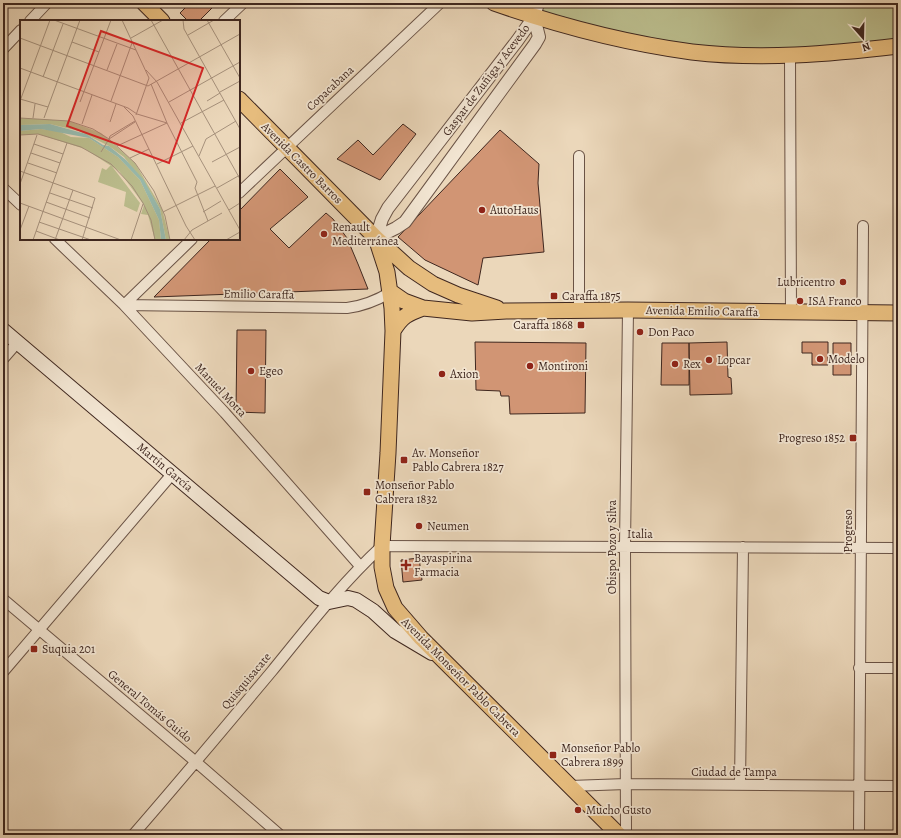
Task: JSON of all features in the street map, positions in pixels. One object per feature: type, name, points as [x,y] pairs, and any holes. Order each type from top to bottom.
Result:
[{"type":"main road","points":[[144,3],[161,20]]},
{"type":"main road","points":[[494,3],[537,8],[615,38],[692,52],[735,55],[790,56],[898,46]]},
{"type":"main road","name":"Avenida Castro Barros","points":[[240,100],[376,238],[388,272],[391,292]]},
{"type":"main road","name":"Avenida Emilio Caraffa","points":[[376,238],[409,268],[433,284],[458,295],[506,311]]},
{"type":"main road","name":"Avenida Emilio Caraffa","points":[[391,292],[404,301],[423,308],[472,313],[506,311],[628,310],[898,313]]},
{"type":"main road","name":"Avenida Monseñor Pablo Cabrera","points":[[391,292],[393,331],[388,453],[382,546],[383,578],[390,599],[395,608],[416,634],[619,835]]},
{"type":"main road","points":[[393,331],[399,321],[407,314],[423,308]]},
{"type":"main road","name":"Martín García","points":[[3,330],[319,598],[329,602]]},
{"type":"main road","points":[[329,602],[348,598],[356,600],[368,608],[395,631],[443,660]]},
{"type":"street","points":[[31,20],[47,3]]},
{"type":"street","points":[[225,20],[243,3]]},
{"type":"street","name":"Copacabana","points":[[240,192],[440,3]]},
{"type":"street","name":"Gaspar de Zuñiga y Acevedo","points":[[376,238],[382,219],[388,208],[517,41],[537,8]]},
{"type":"street","name":"Gaspar de Zuñiga y Acevedo","points":[[376,238],[405,222],[535,44],[538,37],[537,8]]},
{"type":"street","points":[[3,49],[20,31]]},
{"type":"street","points":[[790,56],[791,312]]},
{"type":"street","points":[[579,156],[579,311]]},
{"type":"street","points":[[3,188],[20,204]]},
{"type":"street","name":"Progreso","points":[[858,835],[863,226]]},
{"type":"street","name":"Manuel Motta","points":[[57,240],[124,305],[224,413],[360,566]]},
{"type":"street","points":[[124,305],[191,240]]},
{"type":"street","name":"Emilio Caraffa","points":[[124,305],[348,308],[373,302],[391,292]]},
{"type":"street","name":"Obispo Pozo y Silva","points":[[626,835],[625,546],[628,310]]},
{"type":"street","points":[[3,360],[17,343]]},
{"type":"street","points":[[3,672],[173,473]]},
{"type":"street","name":"Quisquisacate","points":[[133,835],[360,566],[382,546]]},
{"type":"street","name":"Italia","points":[[382,546],[898,548]]},
{"type":"street","points":[[740,785],[743,547]]},
{"type":"street","name":"General Tomás Guido","points":[[3,599],[280,835]]},
{"type":"street","points":[[860,668],[898,668]]},
{"type":"street","name":"Ciudad de Tampa","points":[[570,786],[626,784],[898,786]]},
{"type":"green space","points":[[494,3],[898,3],[898,46],[692,52]]},
{"type":"building","points":[[188,3],[217,3],[200,20],[187,20],[180,13],[189,4]]},
{"type":"building","points":[[403,124],[416,134],[380,180],[337,159],[358,140],[373,155]]},
{"type":"building","name":"AutoHaus","points":[[500,130],[539,164],[538,183],[544,252],[483,258],[478,285],[425,260],[398,237]]},
{"type":"building","name":"Renault Mediterránea","points":[[280,169],[308,197],[270,229],[289,248],[326,213],[333,219],[347,238],[368,289],[154,297],[210,240],[240,240],[240,210]]},
{"type":"building","name":"Egeo","points":[[237,330],[266,330],[265,413],[236,412]]},
{"type":"building","name":"Montironi","points":[[475,342],[586,343],[585,413],[510,414],[509,396],[501,396],[500,391],[476,390]]},
{"type":"building","name":"Lopcar","points":[[727,342],[728,377],[731,378],[732,394],[690,395],[689,343]]},
{"type":"building","name":"Modelo","points":[[802,342],[828,342],[828,365],[812,365],[812,353],[802,353]]},
{"type":"building","name":"Rex","points":[[662,343],[689,343],[689,385],[661,385]]},
{"type":"building","points":[[833,343],[851,343],[851,375],[833,375]]},
{"type":"building","points":[[419,558],[422,580],[403,582],[401,560]]},
{"type":"place","name":"AutoHaus","points":[[482,210]]},
{"type":"place","name":"Renault Mediterránea","points":[[324,234]]},
{"type":"place","name":"Lubricentro","points":[[843,282]]},
{"type":"place","name":"Caraffa 1875","points":[[554,296]]},
{"type":"place","name":"ISA Franco","points":[[800,301]]},
{"type":"place","name":"Caraffa 1868","points":[[581,325]]},
{"type":"place","name":"Don Paco","points":[[640,332]]},
{"type":"place","name":"Modelo","points":[[820,359]]},
{"type":"place","name":"Lopcar","points":[[709,360]]},
{"type":"place","name":"Rex","points":[[675,364]]},
{"type":"place","name":"Montironi","points":[[530,366]]},
{"type":"place","name":"Egeo","points":[[251,371]]},
{"type":"place","name":"Axion","points":[[442,374]]},
{"type":"place","name":"Progreso 1852","points":[[853,438]]},
{"type":"place","name":"Av. Monseñor Pablo Cabrera 1827","points":[[404,460]]},
{"type":"place","name":"Monseñor Pablo Cabrera 1832","points":[[367,492]]},
{"type":"place","name":"Neumen","points":[[419,526]]},
{"type":"place","name":"Bayaspirina Farmacia","points":[[406,565]]},
{"type":"place","name":"Suquia 201","points":[[34,649]]},
{"type":"place","name":"Monseñor Pablo Cabrera 1899","points":[[553,755]]},
{"type":"place","name":"Mucho Gusto","points":[[578,810]]}]
